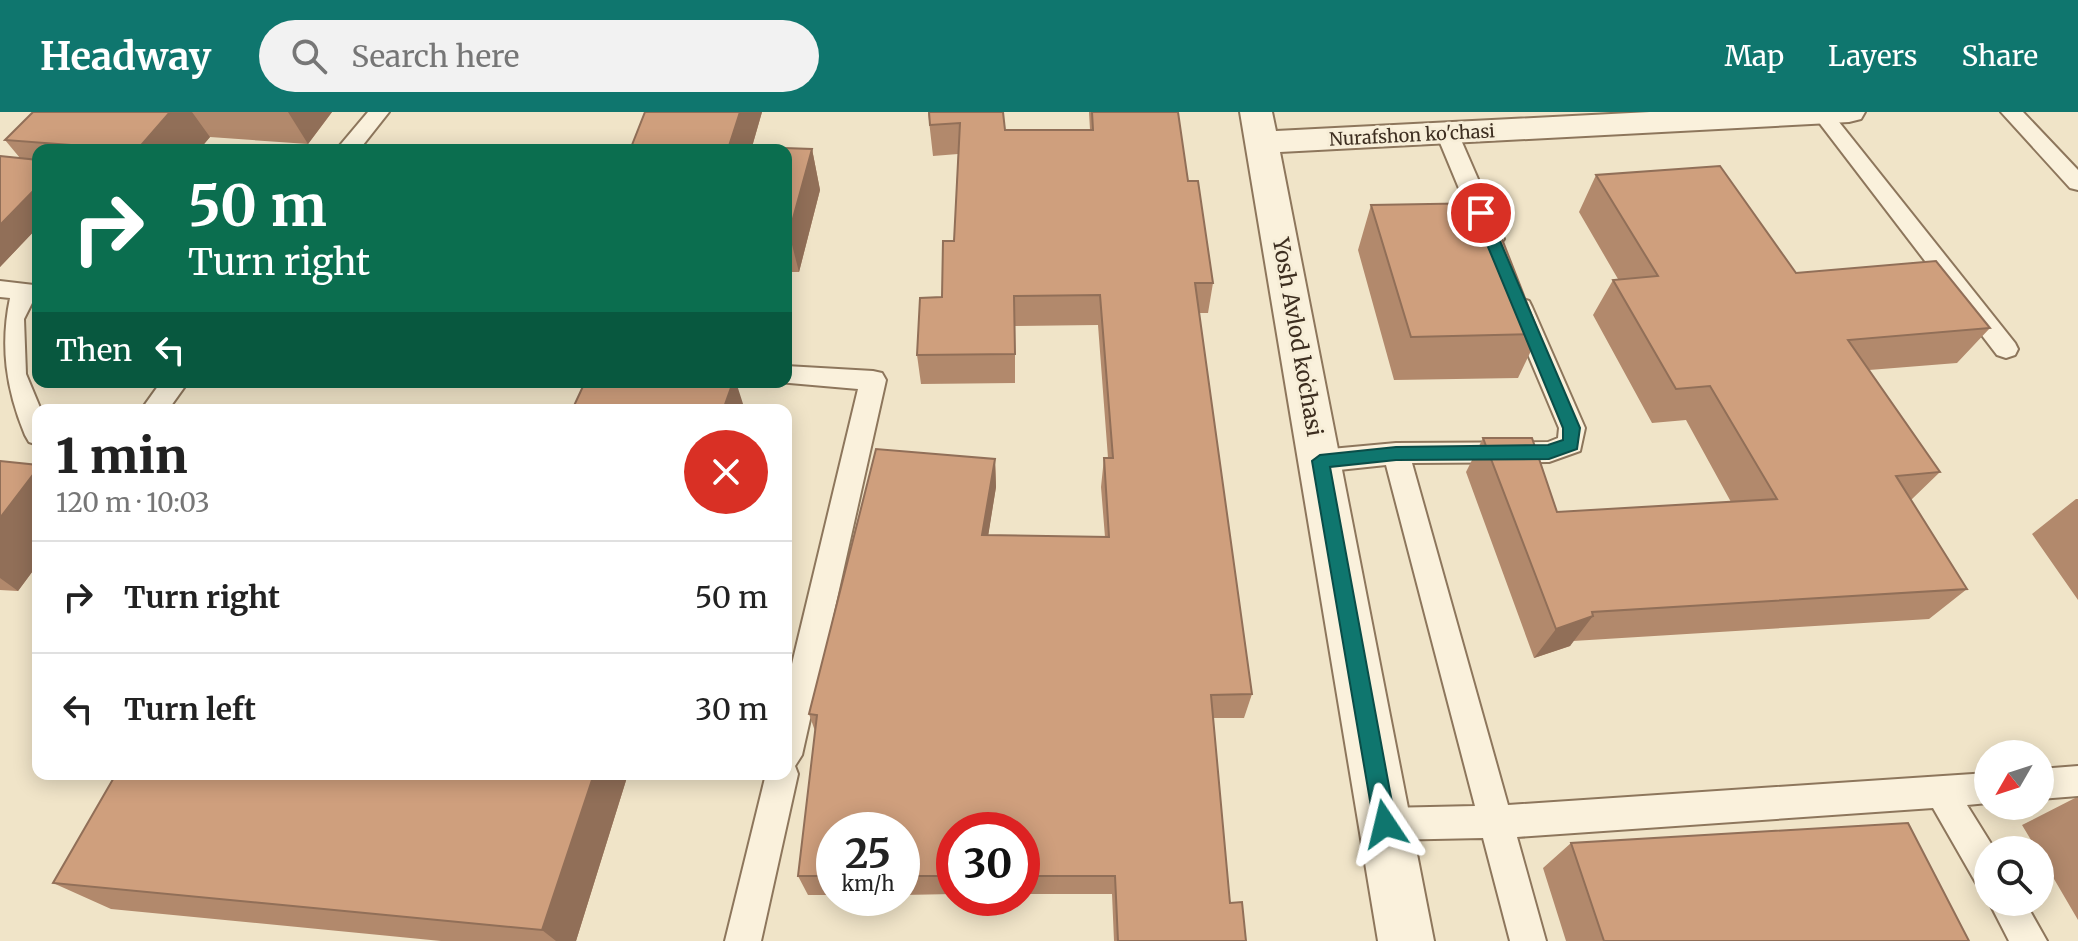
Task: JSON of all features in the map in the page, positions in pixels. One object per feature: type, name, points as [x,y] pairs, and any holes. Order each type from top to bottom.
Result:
[{"type":"street","name":"Nurafshon ko'chasi","points":[[1259,127],[1447,133],[1835,113]]},
{"type":"street","name":"Yosh Avlod koʻchasi","points":[[1259,127],[1406,941]]},
{"type":"lane","points":[[352,144],[379,112]]},
{"type":"lane","points":[[2011,112],[2078,183]]},
{"type":"lane","points":[[1835,113],[2006,349]]},
{"type":"lane","points":[[1447,133],[1500,259]]},
{"type":"lane","points":[[1320,461],[1396,453],[1549,452],[1571,444],[1572,428],[1512,287]]},
{"type":"lane","points":[[0,289],[32,289]]},
{"type":"lane","points":[[32,289],[12,319],[13,374],[32,420]]},
{"type":"lane","points":[[792,375],[873,380],[792,729]]},
{"type":"lane","points":[[1396,453],[1528,941]]},
{"type":"lane","points":[[743,941],[781,780]]},
{"type":"lane","points":[[2054,783],[2078,781]]},
{"type":"lane","points":[[1385,824],[1495,822],[1974,789]]},
{"type":"lane","points":[[1941,791],[1974,847]]},
{"type":"lane","points":[[2014,916],[2029,941]]},
{"type":"building","points":[[33,112],[170,112],[142,144],[58,144],[5,140]]},
{"type":"building","points":[[645,112],[740,112],[730,144],[632,144]]},
{"type":"building","points":[[929,112],[1003,112],[1005,130],[1093,130],[1092,112],[1178,112],[1188,181],[1198,181],[1213,283],[1195,283],[1252,694],[1211,695],[1230,903],[1242,902],[1246,941],[1118,941],[1115,876],[1040,876],[1040,812],[936,812],[936,876],[920,876],[920,812],[816,812],[816,876],[798,876],[817,715],[809,714],[876,449],[995,459],[982,535],[1109,537],[1104,458],[1113,458],[1100,295],[1014,296],[1015,354],[917,355],[920,298],[942,297],[943,241],[954,241],[960,123],[930,125]]},
{"type":"building","points":[[792,148],[812,149],[792,222]]},
{"type":"building","points":[[0,156],[32,159],[32,192],[0,225]]},
{"type":"building","points":[[1720,166],[1796,273],[1936,261],[1990,328],[1848,340],[1940,472],[1896,476],[1967,589],[1592,612],[1593,616],[1556,629],[1483,438],[1532,438],[1557,512],[1777,499],[1710,386],[1676,389],[1613,280],[1658,276],[1596,175]]},
{"type":"building","points":[[1488,203],[1539,334],[1411,337],[1371,205]]},
{"type":"building","points":[[582,388],[731,388],[725,404],[575,404]]},
{"type":"building","points":[[0,461],[32,464],[32,476],[0,518]]},
{"type":"building","points":[[113,780],[592,780],[542,930],[53,883]]},
{"type":"building","points":[[1908,823],[1969,941],[1604,941],[1571,843]]},
{"type":"route","points":[[1385,824],[1320,461],[1396,453],[1549,452],[1571,444],[1572,428],[1481,213]]}]
